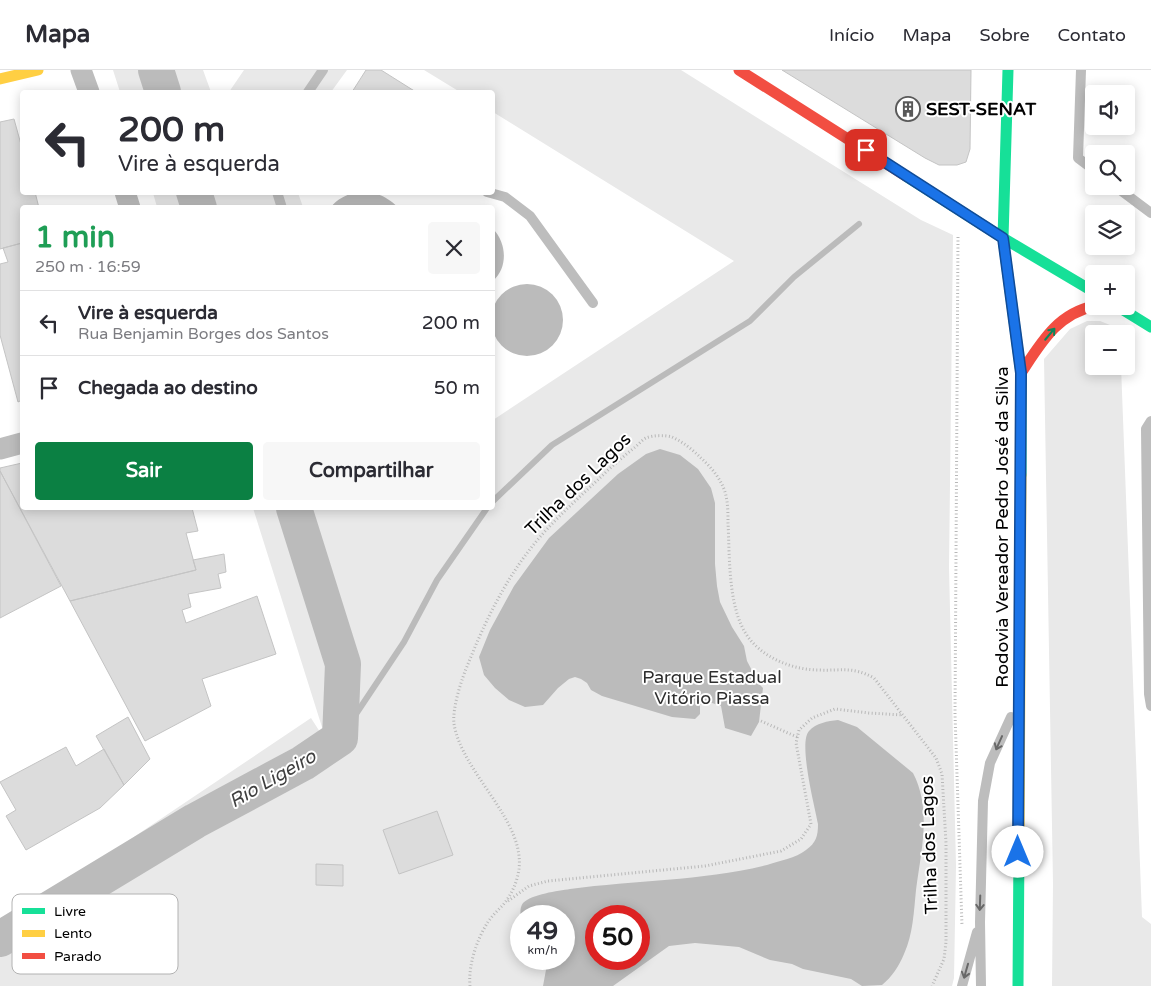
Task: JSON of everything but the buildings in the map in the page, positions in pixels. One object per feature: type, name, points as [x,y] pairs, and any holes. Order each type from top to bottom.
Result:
[{"type":"main road","points":[[0,79],[38,70]]},
{"type":"main road","points":[[739,70],[1003,238],[1085,287]]},
{"type":"main road","name":"Rodovia Vereador Pedro José da Silva","points":[[1008,70],[1003,238],[1021,373],[1018,986]]},
{"type":"main road","points":[[1021,373],[1049,333],[1069,313],[1085,309]]},
{"type":"main road","points":[[1132,315],[1151,327]]},
{"type":"street","points":[[81,70],[88,90]]},
{"type":"street","points":[[0,449],[20,444]]},
{"type":"lane","points":[[309,90],[323,70]]},
{"type":"lane","points":[[1081,70],[1078,158],[1085,163]]},
{"type":"lane","points":[[495,194],[505,198],[530,216],[593,303]]},
{"type":"lane","points":[[1127,195],[1151,213]]},
{"type":"lane","points":[[1151,421],[1146,429],[1149,694],[1151,706]]},
{"type":"lane","points":[[982,986],[980,922],[983,801],[990,763],[1019,698]]},
{"type":"lane","points":[[962,986],[980,922]]},
{"type":"path","points":[[958,209],[955,714],[962,928]]},
{"type":"path","name":"Trilha dos Lagos","points":[[470,986],[470,970],[478,944],[488,921],[505,903],[516,882],[519,854],[512,831],[470,763],[459,741],[454,722],[460,684],[477,640],[500,596],[519,564],[540,537],[613,465],[646,438],[670,436],[689,446],[705,462],[716,475],[725,492],[728,509],[732,595],[743,629],[752,643],[778,661],[798,668],[816,670],[853,669],[864,672],[874,678],[936,758],[942,774],[946,843],[946,942],[944,959],[932,986]]},
{"type":"path","points":[[505,903],[529,886],[548,881],[705,866],[781,851],[801,839],[811,824],[796,744],[799,730],[812,718],[835,709],[903,715]]},
{"type":"path","points":[[761,721],[797,738]]},
{"type":"green space","points":[[113,70],[203,70],[210,90],[119,90]]},
{"type":"green space","points":[[244,70],[347,70],[332,90],[230,90]]},
{"type":"green space","name":"Parque Estadual Vitório Piassa","points":[[424,70],[681,70],[921,220],[953,235],[949,567],[956,866],[954,978],[952,986],[0,986],[0,921],[12,914],[12,974],[178,974],[178,894],[44,894],[101,859],[311,718],[327,743],[254,510],[495,510],[495,419],[734,261],[495,113],[495,90],[457,90]]},
{"type":"green space","points":[[154,195],[299,195],[302,205],[156,205]]},
{"type":"green space","points":[[1087,321],[1100,321],[1110,325],[1085,325],[1085,375],[1121,375],[1142,917],[1151,924],[1151,986],[1052,986],[1053,884],[1044,359],[1070,329]]},
{"type":"shaded area","points":[[347,195],[379,195],[396,205],[333,205]]},
{"type":"shaded area","points":[[495,231],[501,241],[504,255],[498,276],[495,279]]},
{"type":"shaded area","points":[[534,284],[541,286],[553,294],[563,313],[561,334],[553,346],[541,354],[520,356],[513,354],[501,346],[495,337],[495,303],[501,294],[513,286]]},
{"type":"shaded area","points":[[660,449],[680,455],[698,469],[711,488],[715,503],[715,564],[720,602],[744,646],[747,661],[763,688],[759,722],[751,736],[725,728],[721,706],[709,702],[700,705],[700,714],[695,719],[672,717],[602,696],[591,690],[587,683],[575,677],[569,679],[558,688],[543,705],[525,707],[509,700],[484,675],[479,657],[490,630],[514,586],[549,538],[618,474],[646,454]]},
{"type":"shaded area","points":[[838,720],[857,727],[913,773],[919,787],[924,816],[924,830],[914,914],[907,947],[895,971],[886,982],[882,985],[862,986],[851,979],[770,960],[739,947],[695,943],[669,946],[650,960],[650,905],[585,905],[585,970],[635,970],[613,986],[543,986],[546,970],[575,970],[575,905],[522,905],[532,897],[570,889],[694,877],[743,870],[787,859],[802,853],[812,845],[818,832],[818,824],[805,748],[809,731],[822,723]]},
{"type":"waterway","name":"Rio Ligeiro","points":[[156,70],[162,90]]},
{"type":"waterway","name":"Rio Ligeiro","points":[[195,195],[198,205]]},
{"type":"waterway","points":[[495,499],[552,445],[750,321],[794,277],[859,224]]},
{"type":"waterway","name":"Rio Ligeiro","points":[[74,894],[195,821],[303,763],[340,738],[343,664],[295,510]]},
{"type":"waterway","points":[[340,738],[404,642],[437,580],[486,510]]},
{"type":"waterway","name":"Rio Ligeiro","points":[[0,939],[12,932]]},
{"type":"traffic: fast","points":[[1008,70],[1003,238],[1021,373],[1021,475]]},
{"type":"traffic: fast","points":[[906,176],[1003,238],[1085,287]]},
{"type":"traffic: fast","points":[[1132,315],[1151,327]]},
{"type":"traffic: fast","points":[[1018,986],[1019,845]]},
{"type":"traffic: slow","points":[[0,79],[38,70]]},
{"type":"traffic: slow","points":[[1019,845],[1021,475]]},
{"type":"traffic: jam","points":[[739,70],[906,176]]},
{"type":"traffic: jam","points":[[1021,373],[1051,331],[1070,316],[1085,309]]},
{"type":"place","name":"SEST-SENAT","points":[[908,109]]},
{"type":"route","points":[[866,150],[1003,238],[1021,373],[1018,852]]}]
